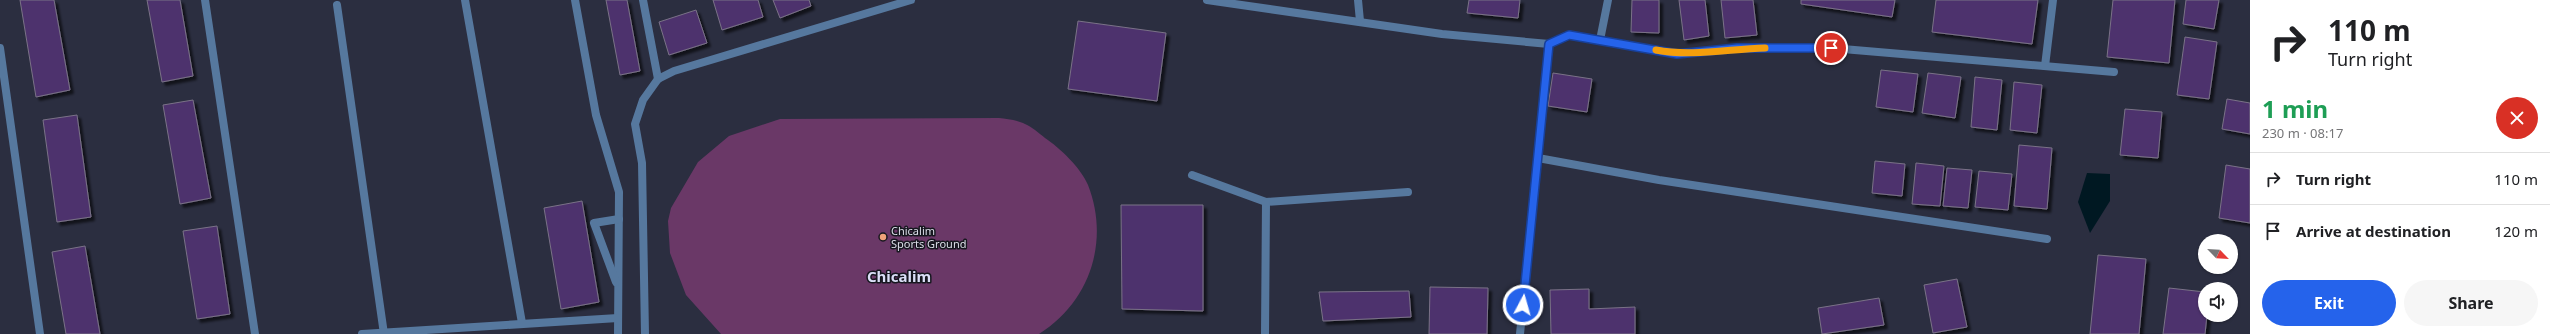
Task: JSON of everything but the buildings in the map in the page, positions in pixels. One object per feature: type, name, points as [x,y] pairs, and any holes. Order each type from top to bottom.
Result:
[{"type":"street","points":[[205,0],[255,334]]},
{"type":"street","points":[[464,0],[522,323]]},
{"type":"street","points":[[575,0],[596,115],[619,192],[618,334]]},
{"type":"street","points":[[643,0],[658,79]]},
{"type":"street","points":[[646,334],[642,163],[635,124],[643,100],[658,79],[674,71],[912,0]]},
{"type":"street","points":[[1207,0],[1442,34],[1549,44],[1569,35],[1677,54],[1737,48],[1831,48],[2114,72]]},
{"type":"street","points":[[1358,0],[1360,21]]},
{"type":"street","points":[[1600,40],[1608,0]]},
{"type":"street","points":[[2045,66],[2053,0]]},
{"type":"street","points":[[337,5],[384,333]]},
{"type":"street","points":[[1520,334],[1549,44]]},
{"type":"street","points":[[0,48],[40,334]]},
{"type":"street","points":[[1538,158],[1659,180],[2047,239]]},
{"type":"street","points":[[1192,175],[1266,202],[1408,192]]},
{"type":"street","points":[[1265,334],[1266,202]]},
{"type":"street","points":[[618,287],[594,223],[619,220]]},
{"type":"street","points":[[362,334],[618,318]]},
{"type":"shaded area","name":"Chicalim Sports Ground","points":[[999,118],[1028,125],[1057,147],[1075,165],[1085,179],[1094,206],[1097,227],[1096,248],[1091,268],[1083,288],[1057,321],[1039,334],[721,334],[686,295],[670,253],[668,221],[671,208],[698,162],[729,136],[780,119]]},
{"type":"water","points":[[2087,173],[2110,174],[2110,201],[2090,233],[2078,202]]},
{"type":"slow traffic","points":[[1656,50],[1677,54],[1737,48],[1765,48]]},
{"type":"place","name":"Chicalim Sports Ground","points":[[883,237]]},
{"type":"district","name":"Chicalim","points":[[899,277]]},
{"type":"route","points":[[1523,305],[1549,44],[1569,35],[1677,54],[1737,48],[1831,48]]}]
